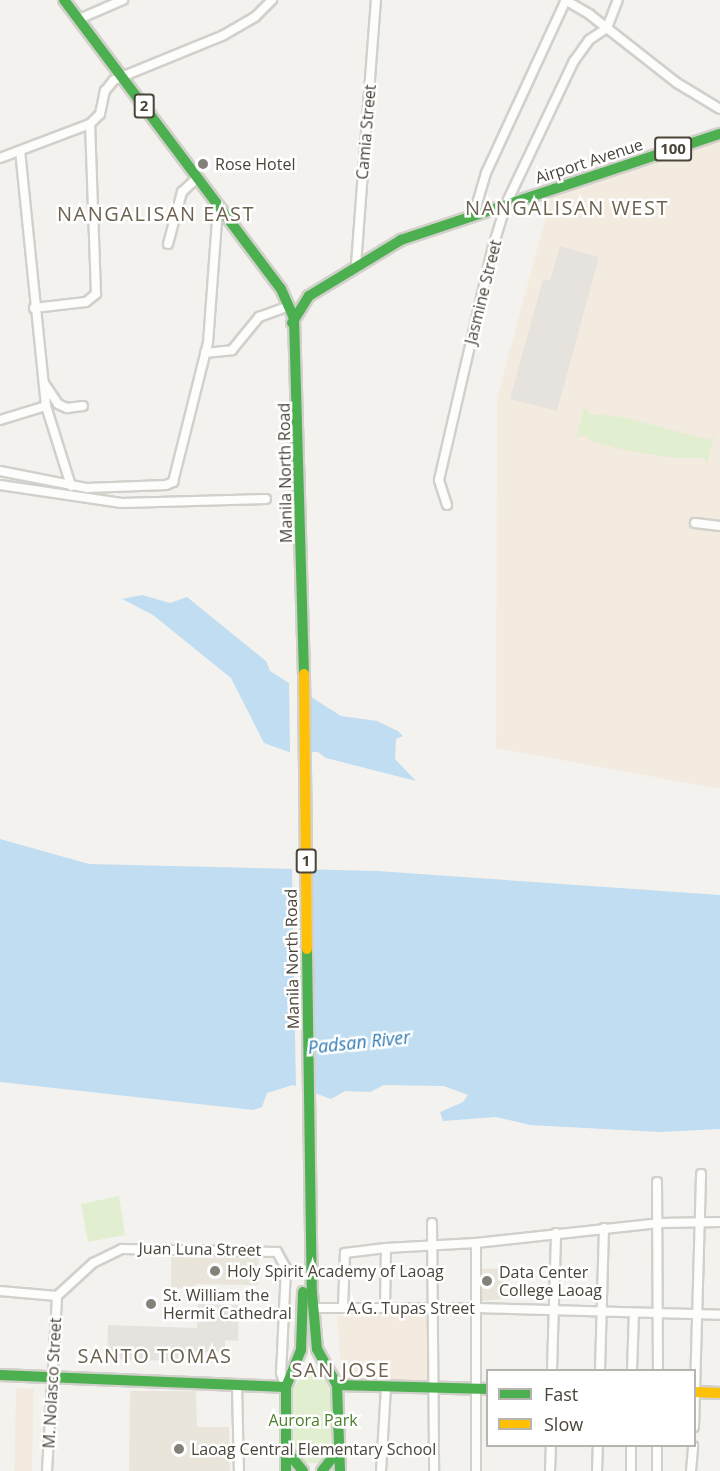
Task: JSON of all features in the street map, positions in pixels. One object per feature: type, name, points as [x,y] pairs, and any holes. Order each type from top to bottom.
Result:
[{"type":"main road","name":"Manila North Road","points":[[64,0],[218,204],[282,296],[293,327],[307,1246],[302,1344],[286,1387],[286,1471]]},
{"type":"main road","name":"Airport Avenue","points":[[293,327],[309,299],[356,265],[401,240],[720,134]]},
{"type":"main road","name":"Airport Avenue","points":[[293,327],[309,299],[338,278]]},
{"type":"main road","points":[[282,296],[309,299]]},
{"type":"main road","name":"Manila North Road","points":[[307,1246],[315,1340],[325,1367],[337,1384],[340,1471]]},
{"type":"main road","points":[[0,1375],[286,1387]]},
{"type":"main road","points":[[337,1384],[482,1389]]},
{"type":"main road","points":[[696,1392],[720,1393]]},
{"type":"main road","points":[[322,1471],[339,1449]]},
{"type":"main road","points":[[286,1450],[303,1471]]},
{"type":"street","points":[[78,20],[123,0]]},
{"type":"street","points":[[0,158],[90,124],[100,114],[105,91],[122,77],[215,39],[255,17],[272,0]]},
{"type":"street","name":"Camia Street","points":[[356,265],[376,0]]},
{"type":"street","points":[[474,214],[486,173],[566,0],[607,28],[677,83],[720,109]]},
{"type":"street","name":"Jasmine Street","points":[[447,505],[439,480],[493,247],[506,204],[574,61],[589,40],[607,28],[618,0]]},
{"type":"street","points":[[34,308],[86,302],[96,294],[90,124]]},
{"type":"street","points":[[20,151],[34,308],[46,406],[71,486]]},
{"type":"street","points":[[168,244],[182,192],[197,178]]},
{"type":"street","points":[[0,471],[71,486],[166,485],[172,482],[205,352],[211,314],[218,204]]},
{"type":"street","points":[[205,352],[232,350],[259,317],[282,296]]},
{"type":"street","points":[[44,382],[58,404],[67,408],[83,406]]},
{"type":"street","points":[[0,420],[46,406]]},
{"type":"street","points":[[0,484],[122,503],[266,499]]},
{"type":"street","points":[[695,523],[720,526]]},
{"type":"street","points":[[696,1392],[700,1315],[701,1174]]},
{"type":"street","points":[[657,1182],[658,1369]]},
{"type":"street","points":[[343,1308],[345,1253],[386,1248],[476,1243],[604,1228],[720,1222]]},
{"type":"street","points":[[432,1223],[435,1308],[434,1471]]},
{"type":"street","points":[[600,1369],[604,1228]]},
{"type":"street","points":[[552,1369],[556,1233]]},
{"type":"street","points":[[476,1243],[482,1389],[476,1471]]},
{"type":"street","points":[[385,1307],[386,1248]]},
{"type":"street","name":"Juan Luna Street","points":[[57,1296],[93,1263],[122,1249],[268,1251],[279,1254],[285,1264],[286,1309],[281,1373],[286,1387]]},
{"type":"street","points":[[0,1291],[57,1296]]},
{"type":"street","name":"M. Nolasco Street","points":[[47,1471],[50,1378],[57,1296]]},
{"type":"street","points":[[286,1309],[301,1308]]},
{"type":"street","name":"A.G. Tupas Street","points":[[318,1308],[554,1309],[720,1315]]},
{"type":"street","points":[[632,1369],[634,1313]]},
{"type":"street","points":[[237,1385],[240,1471]]},
{"type":"street","points":[[381,1471],[386,1386]]},
{"type":"street","points":[[550,1471],[551,1447]]},
{"type":"street","points":[[597,1471],[598,1447]]},
{"type":"street","points":[[631,1447],[631,1471]]},
{"type":"street","points":[[657,1447],[657,1471]]},
{"type":"street","points":[[691,1471],[693,1447]]},
{"type":"shaded area","points":[[720,139],[720,789],[496,748],[497,399],[551,197]]},
{"type":"shaded area","points":[[560,246],[599,257],[557,411],[510,399],[543,279],[550,280]]},
{"type":"shaded area","name":"Holy Spirit Academy of Laoag","points":[[171,1257],[259,1258],[258,1285],[196,1284],[195,1289],[171,1288]]},
{"type":"shaded area","points":[[504,1268],[502,1299],[481,1301],[482,1269]]},
{"type":"shaded area","points":[[198,1304],[239,1305],[238,1341],[225,1340],[225,1353],[179,1351],[178,1361],[107,1359],[108,1325],[197,1328]]},
{"type":"shaded area","points":[[431,1314],[430,1382],[374,1382],[374,1372],[341,1372],[337,1316]]},
{"type":"shaded area","points":[[16,1388],[34,1389],[32,1471],[14,1471]]},
{"type":"shaded area","name":"Laoag Central Elementary School","points":[[130,1391],[196,1391],[197,1427],[229,1427],[230,1471],[129,1471]]},
{"type":"green space","points":[[584,407],[590,414],[622,417],[709,440],[714,436],[707,465],[704,458],[675,458],[620,449],[592,441],[585,435],[576,438]]},
{"type":"green space","points":[[119,1196],[125,1235],[88,1242],[81,1204]]},
{"type":"green space","name":"Aurora Park","points":[[313,1362],[332,1387],[336,1448],[322,1463],[305,1463],[291,1451],[291,1394],[308,1363]]},
{"type":"water","points":[[142,595],[170,603],[187,597],[266,661],[270,671],[341,716],[377,721],[398,731],[403,736],[396,739],[395,759],[416,781],[326,758],[318,752],[289,752],[264,743],[231,678],[153,615],[122,599]]},
{"type":"water","name":"Padsan River","points":[[0,839],[89,864],[377,871],[720,895],[720,1129],[660,1132],[530,1125],[496,1117],[443,1121],[440,1112],[463,1102],[468,1095],[444,1086],[384,1085],[370,1092],[345,1091],[331,1099],[293,1085],[267,1093],[262,1107],[253,1110],[0,1082]]},
{"type":"pier","points":[[289,680],[309,692],[310,755],[290,755]]},
{"type":"pier","points":[[292,868],[312,869],[316,1096],[296,1089]]},
{"type":"traffic: fast","points":[[64,0],[281,289],[294,318],[304,674]]},
{"type":"traffic: fast","points":[[292,323],[309,296],[401,240],[720,134]]},
{"type":"traffic: fast","points":[[307,949],[312,1293],[317,1349],[337,1385],[340,1471]]},
{"type":"traffic: fast","points":[[286,1471],[286,1387],[301,1350],[303,1292]]},
{"type":"traffic: fast","points":[[0,1375],[286,1387]]},
{"type":"traffic: fast","points":[[337,1385],[486,1389]]},
{"type":"traffic: fast","points":[[322,1471],[339,1449]]},
{"type":"traffic: fast","points":[[286,1450],[303,1471]]},
{"type":"traffic: slow","points":[[304,674],[307,949]]},
{"type":"traffic: slow","points":[[696,1392],[720,1393]]},
{"type":"place","name":"Rose Hotel","points":[[203,164]]},
{"type":"place","name":"Holy Spirit Academy of Laoag","points":[[215,1271]]},
{"type":"place","name":"Data Center College Laoag","points":[[487,1281]]},
{"type":"place","name":"St. William the Hermit Cathedral","points":[[151,1304]]},
{"type":"place","name":"Laoag Central Elementary School","points":[[179,1449]]},
{"type":"district","name":"NANGALISAN WEST","points":[[567,207]]},
{"type":"district","name":"NANGALISAN EAST","points":[[156,213]]},
{"type":"district","name":"SANTO TOMAS","points":[[155,1355]]},
{"type":"district","name":"SAN JOSE","points":[[341,1369]]}]
